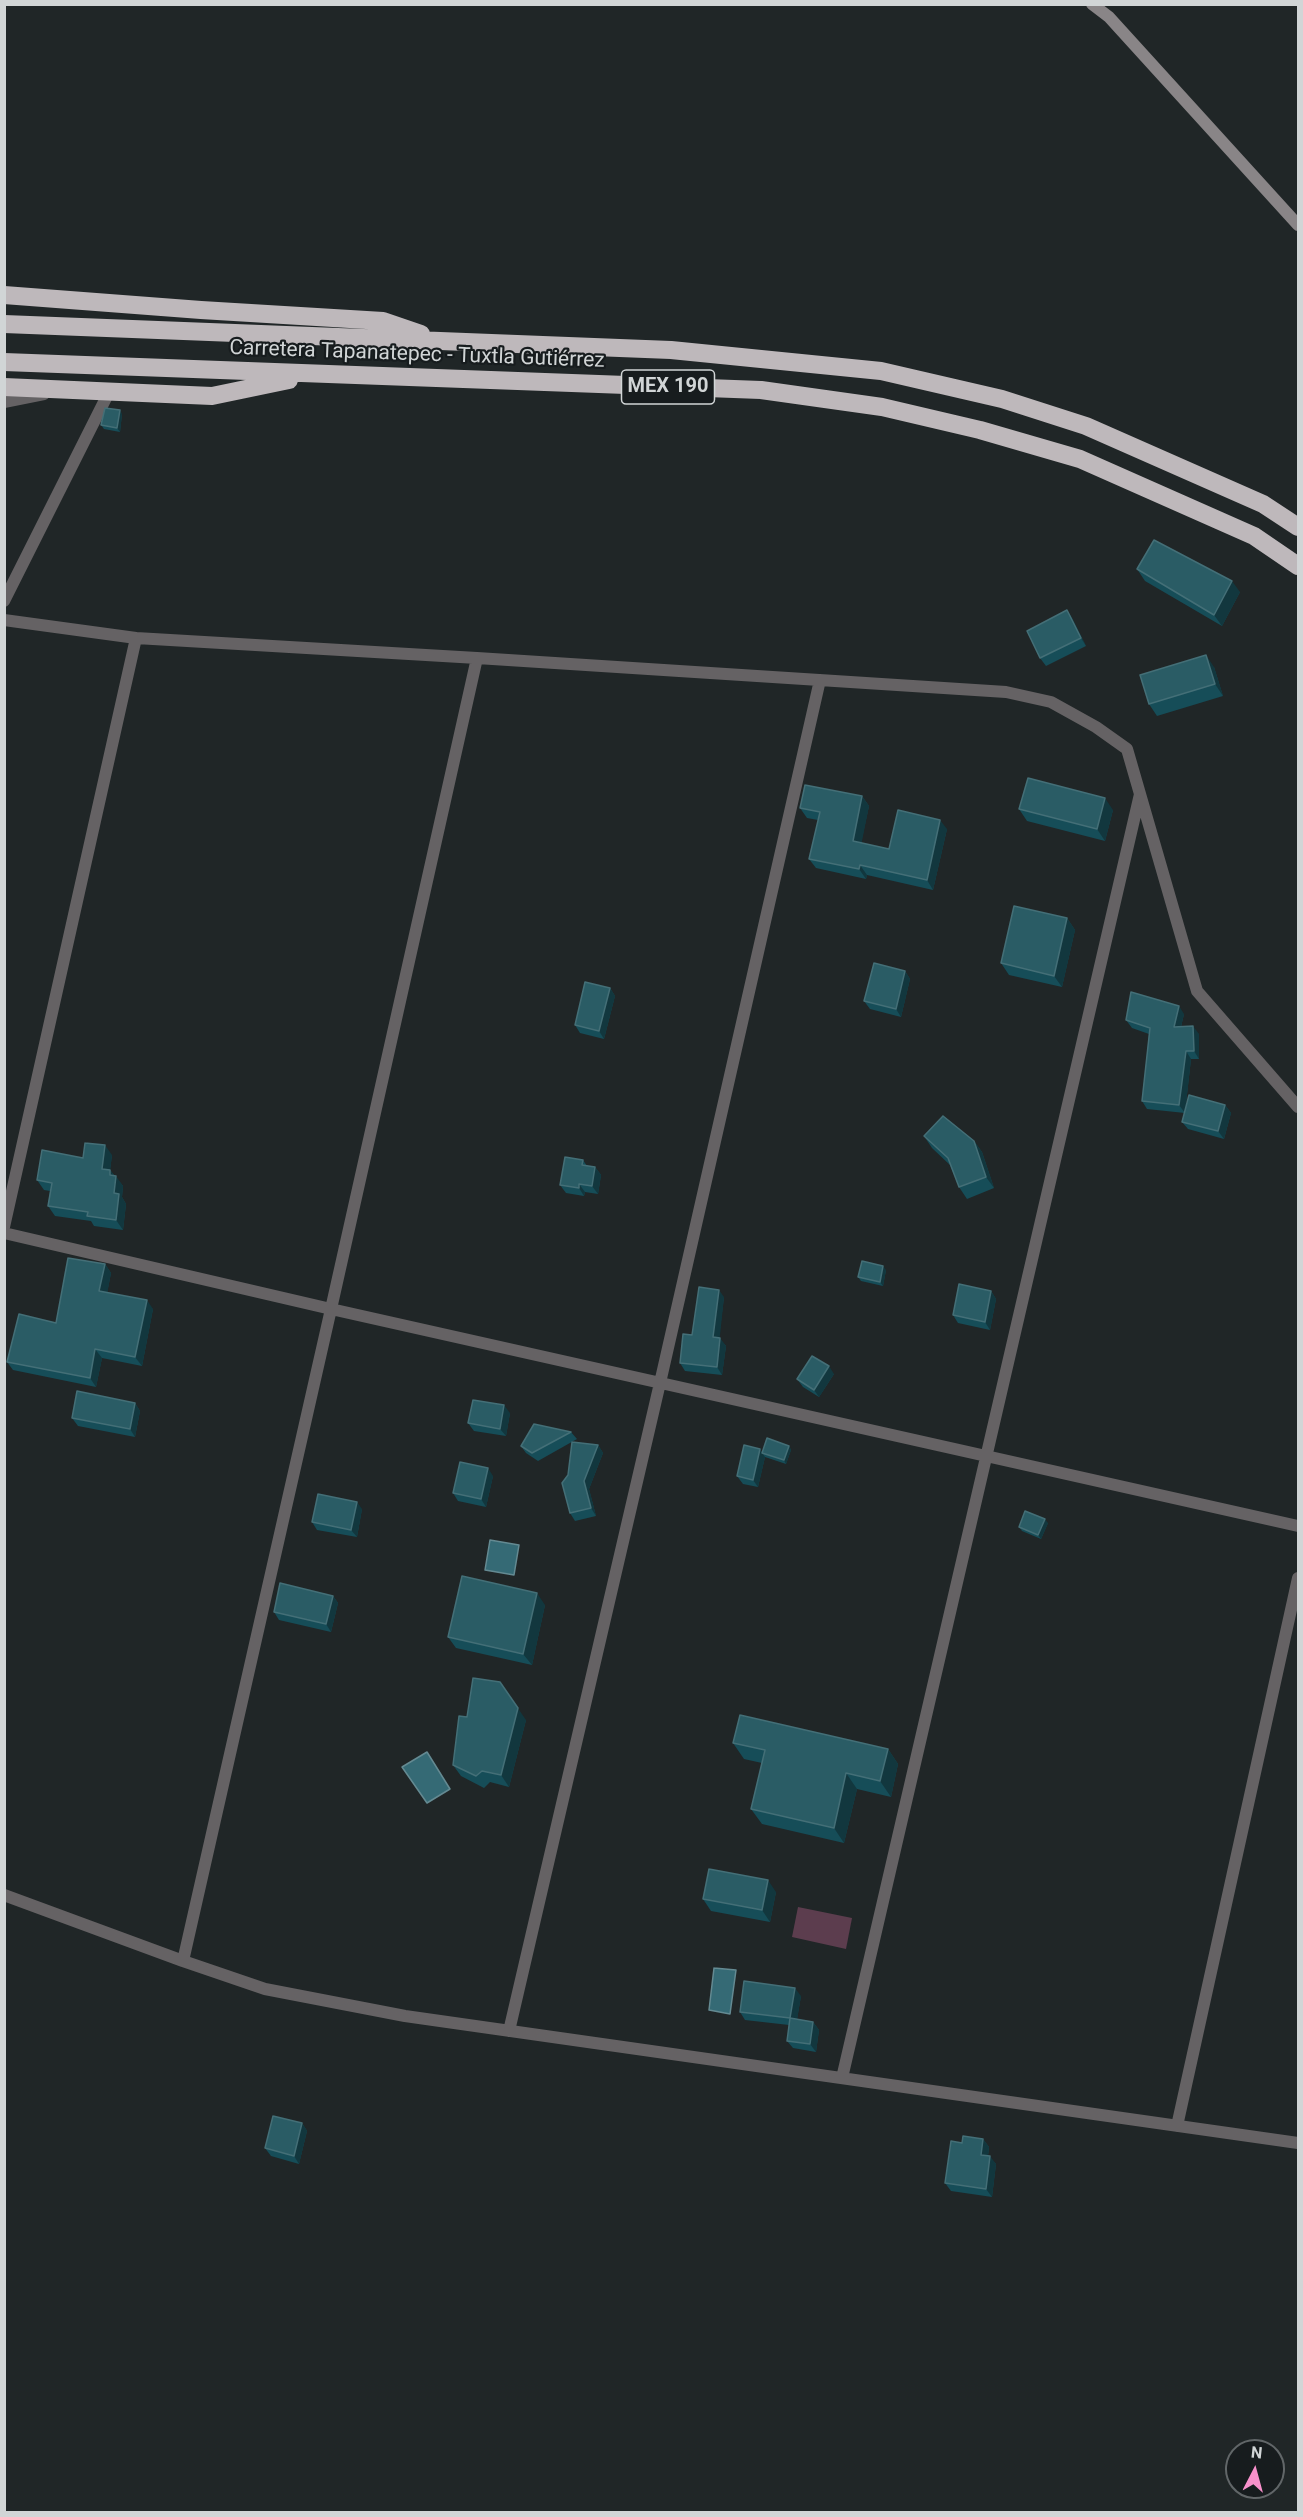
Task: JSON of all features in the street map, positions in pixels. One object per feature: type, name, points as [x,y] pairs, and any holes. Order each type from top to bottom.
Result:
[{"type":"highway","points":[[4,295],[383,321],[439,340]]},
{"type":"highway","name":"Carretera Tapanatepec - Tuxtla Gutiérrez","points":[[4,324],[671,350],[881,371],[1002,399],[1086,426],[1263,504],[1299,527]]},
{"type":"highway","name":"Carretera Tapanatepec - Tuxtla Gutiérrez","points":[[4,362],[761,390],[882,407],[980,430],[1080,459],[1254,536],[1299,566]]},
{"type":"highway","points":[[4,387],[212,396],[317,374]]},
{"type":"main road","points":[[1092,4],[1108,17],[1299,225]]},
{"type":"street","points":[[4,402],[66,390]]},
{"type":"street","points":[[4,600],[109,392]]},
{"type":"street","points":[[4,620],[136,638],[1006,692],[1051,702],[1095,727],[1127,749],[1197,991],[1299,1107]]},
{"type":"street","points":[[4,1227],[136,638]]},
{"type":"street","points":[[183,1961],[477,658]]},
{"type":"street","points":[[509,2031],[820,680]]},
{"type":"street","points":[[842,2078],[1140,794]]},
{"type":"street","points":[[4,1233],[331,1309],[1299,1526]]},
{"type":"street","points":[[1177,2126],[1299,1578]]},
{"type":"street","points":[[4,1895],[265,1989],[405,2016],[1299,2143]]},
{"type":"shaded area","points":[[798,1907],[852,1918],[846,1949],[792,1937]]},
{"type":"water","points":[[490,1540],[519,1545],[514,1575],[485,1570]]},
{"type":"water","points":[[427,1752],[450,1789],[427,1803],[402,1767]]},
{"type":"water","points":[[714,1968],[736,1970],[730,2014],[709,2010]]},
{"type":"building","points":[[105,408],[120,410],[117,428],[101,425]]},
{"type":"building","points":[[1154,540],[1232,581],[1214,615],[1137,569]]},
{"type":"building","points":[[1067,610],[1081,638],[1040,658],[1027,631]]},
{"type":"building","points":[[1206,655],[1215,684],[1149,704],[1140,675]]},
{"type":"building","points":[[1028,778],[1105,798],[1097,829],[1019,809]]},
{"type":"building","points":[[805,785],[862,796],[853,841],[889,849],[898,810],[940,820],[927,880],[860,865],[859,869],[809,859],[820,812],[800,808]]},
{"type":"building","points":[[1014,906],[1067,918],[1054,976],[1001,963]]},
{"type":"building","points":[[874,963],[905,971],[896,1009],[864,1001]]},
{"type":"building","points":[[585,982],[610,988],[599,1031],[575,1025]]},
{"type":"building","points":[[1131,992],[1179,1006],[1174,1027],[1193,1026],[1194,1051],[1186,1051],[1179,1105],[1142,1101],[1150,1028],[1126,1020]]},
{"type":"building","points":[[1189,1095],[1225,1105],[1218,1131],[1182,1122]]},
{"type":"building","points":[[943,1116],[974,1141],[986,1177],[959,1187],[948,1158],[924,1136]]},
{"type":"building","points":[[85,1143],[105,1145],[102,1169],[110,1170],[110,1175],[116,1176],[114,1193],[119,1194],[116,1220],[87,1216],[88,1212],[48,1206],[52,1183],[37,1180],[42,1150],[83,1158]]},
{"type":"building","points":[[565,1157],[583,1160],[582,1165],[595,1167],[592,1186],[579,1184],[579,1188],[560,1185]]},
{"type":"building","points":[[68,1258],[105,1264],[99,1291],[147,1300],[135,1357],[95,1349],[90,1378],[7,1362],[19,1314],[56,1323]]},
{"type":"building","points":[[862,1261],[883,1266],[880,1282],[858,1277]]},
{"type":"building","points":[[959,1284],[991,1291],[985,1322],[953,1315]]},
{"type":"building","points":[[699,1287],[719,1290],[713,1337],[720,1338],[717,1367],[680,1363],[683,1334],[692,1335]]},
{"type":"building","points":[[812,1356],[829,1366],[814,1390],[797,1379]]},
{"type":"building","points":[[77,1391],[135,1403],[130,1429],[72,1418]]},
{"type":"building","points":[[473,1400],[504,1405],[500,1429],[468,1423]]},
{"type":"building","points":[[534,1424],[571,1432],[532,1453],[521,1446]]},
{"type":"building","points":[[767,1438],[789,1446],[784,1460],[762,1453]]},
{"type":"building","points":[[572,1442],[598,1445],[584,1481],[591,1508],[570,1513],[562,1483],[568,1475]]},
{"type":"building","points":[[744,1445],[760,1449],[753,1480],[737,1476]]},
{"type":"building","points":[[460,1462],[488,1468],[481,1499],[453,1493]]},
{"type":"building","points":[[318,1494],[357,1502],[351,1530],[312,1522]]},
{"type":"building","points":[[1025,1511],[1045,1519],[1038,1535],[1019,1527]]},
{"type":"building","points":[[462,1576],[537,1593],[523,1654],[448,1637]]},
{"type":"building","points":[[280,1583],[333,1596],[326,1624],[274,1612]]},
{"type":"building","points":[[473,1678],[500,1682],[518,1708],[501,1775],[482,1771],[476,1776],[453,1765],[459,1716],[467,1717]]},
{"type":"building","points":[[740,1715],[888,1749],[880,1781],[846,1773],[834,1828],[751,1809],[765,1750],[733,1743]]},
{"type":"building","points":[[709,1869],[768,1880],[762,1910],[703,1899]]},
{"type":"building","points":[[744,1981],[795,1988],[790,2018],[740,2012]]},
{"type":"building","points":[[790,2018],[813,2022],[810,2044],[787,2041]]},
{"type":"building","points":[[273,2116],[302,2123],[294,2156],[265,2148]]},
{"type":"building","points":[[963,2136],[983,2139],[981,2155],[990,2156],[986,2189],[945,2183],[951,2141],[962,2143]]}]
